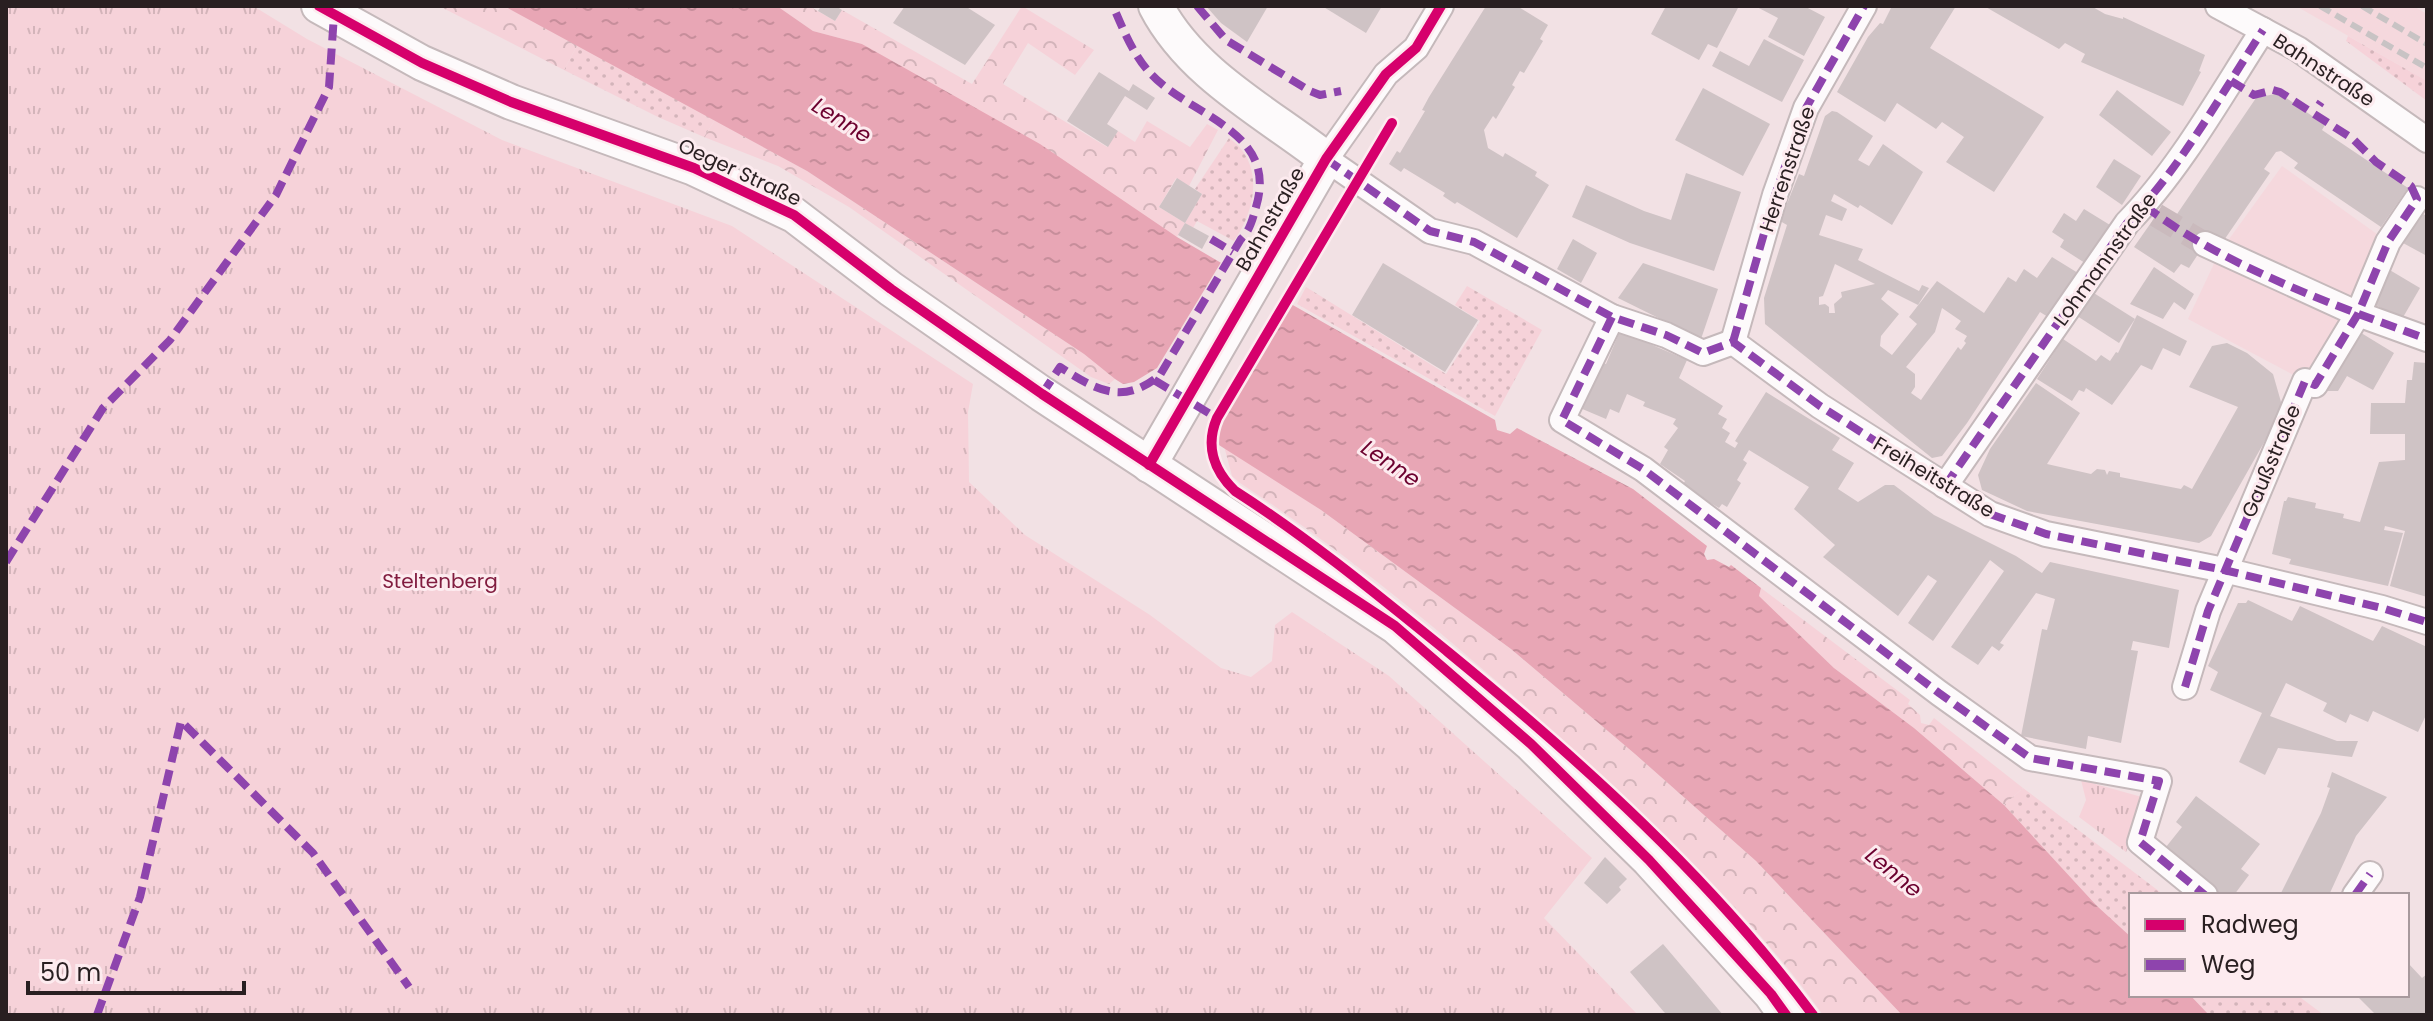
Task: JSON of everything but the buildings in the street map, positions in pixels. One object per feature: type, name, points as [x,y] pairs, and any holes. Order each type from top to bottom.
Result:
[{"type":"street","name":"Oeger Straße","points":[[319,6],[422,63],[511,102],[694,168],[794,215],[891,289],[1042,394],[1157,453],[1407,636],[1531,744],[1649,860],[1771,994],[1786,1015]]},
{"type":"street","points":[[1156,6],[1166,26],[1218,79],[1430,231],[1474,242],[1612,317],[1666,335],[1703,353],[1733,342]]},
{"type":"street","name":"Bahnstraße","points":[[1157,453],[1326,159],[1386,74],[1416,48],[1441,6]]},
{"type":"street","name":"Herrenstraße","points":[[1733,342],[1775,195],[1806,108],[1864,6]]},
{"type":"street","name":"Bahnstraße","points":[[2218,6],[2298,49],[2427,140]]},
{"type":"street","name":"Lohmannstraße","points":[[1945,486],[2127,223],[2150,210],[2263,30]]},
{"type":"street","name":"Gaußstraße","points":[[2224,570],[2305,381],[2315,385],[2358,314],[2388,242],[2417,199]]},
{"type":"street","points":[[2205,244],[2358,314],[2427,339]]},
{"type":"street","points":[[1612,317],[1562,420],[1643,469],[2030,758],[2159,781],[2140,842],[2203,893]]},
{"type":"street","name":"Freiheitstraße","points":[[1733,342],[1820,406],[1990,514],[2046,534],[2224,570],[2427,622]]},
{"type":"street","points":[[2185,687],[2224,570]]},
{"type":"street","points":[[2356,893],[2370,874]]},
{"type":"shaded area","points":[[2296,6],[2413,6],[2427,14],[2427,81]]},
{"type":"shaded area","points":[[2282,166],[2388,242],[2305,381],[2188,319],[2219,253]]},
{"type":"green space","name":"Steltenberg","points":[[6,6],[253,6],[307,39],[502,140],[732,226],[973,384],[968,412],[969,482],[1025,535],[1150,615],[1221,668],[1251,677],[1272,661],[1275,625],[1292,612],[1389,676],[1592,858],[1544,918],[1638,1015],[6,1015]]},
{"type":"green space","points":[[439,6],[504,6],[578,44],[564,70]]},
{"type":"green space","points":[[777,6],[809,6],[835,21],[842,10],[972,84],[1022,6],[1094,50],[1075,75],[1028,43],[1003,84],[1107,147],[1118,131],[1135,142],[1147,121],[1190,147],[1207,124],[1218,130],[1189,186],[1176,178],[1159,207],[1185,223],[1177,237],[862,44],[813,31]]},
{"type":"green space","points":[[2348,36],[2427,81],[2427,101],[2346,41]]},
{"type":"green space","points":[[578,44],[715,120],[704,137],[564,70]]},
{"type":"green space","points":[[715,120],[807,171],[1084,354],[1115,379],[1109,384],[1091,377],[849,207],[778,166],[704,137]]},
{"type":"green space","points":[[1229,138],[1248,160],[1253,187],[1248,215],[1234,241],[1197,221],[1193,228],[1185,223],[1202,194],[1195,189]]},
{"type":"green space","points":[[1467,286],[1542,330],[1495,416],[1297,304],[1306,287],[1446,374],[1480,321],[1455,305]]},
{"type":"green space","points":[[1224,446],[1321,510],[1511,649],[1756,861],[1902,1015],[1823,1015],[1738,911],[1644,816],[1539,718],[1415,612],[1329,545],[1232,476]]},
{"type":"green space","points":[[1761,588],[1910,700],[1908,704],[1920,715],[1921,723],[1929,725],[1934,718],[2023,788],[2004,805],[1914,728],[1834,668],[1759,596]]},
{"type":"green space","points":[[2081,780],[2149,799],[2126,852],[2079,817],[2086,800]]},
{"type":"green space","points":[[2023,788],[2161,893],[2129,893],[2129,935],[2097,906],[2004,805]]},
{"type":"green space","points":[[2192,997],[2300,997],[2324,1015],[2209,1015]]},
{"type":"water","name":"Lenne","points":[[504,6],[777,6],[813,31],[862,44],[1040,144],[1177,237],[1495,420],[1497,430],[1510,434],[1517,428],[1633,489],[1707,546],[1704,554],[1707,560],[1714,559],[1729,567],[1731,565],[1761,588],[1759,596],[1834,668],[1914,728],[2004,805],[2097,906],[2129,935],[2129,997],[2192,997],[2209,1015],[1902,1015],[1756,861],[1511,649],[1321,510],[1115,379],[1084,354],[807,171]]},
{"type":"pier","points":[[1223,259],[1293,301],[1224,413],[1218,431],[1219,448],[1118,385],[1134,382],[1157,368]]},
{"type":"tunnel","points":[[2156,215],[2205,244]]},
{"type":"railway","points":[[2320,6],[2427,68]]},
{"type":"railway","points":[[2362,6],[2427,44]]},
{"type":"marked path","points":[[1042,394],[1060,367],[1098,388],[1122,392],[1134,390],[1160,375],[1247,232],[1256,207],[1260,181],[1255,160],[1244,143],[1228,128],[1169,90],[1152,75],[1134,51],[1113,6]]},
{"type":"marked path","points":[[1197,6],[1226,40],[1310,91],[1320,95],[1341,91]]},
{"type":"marked path","points":[[1733,342],[1775,195],[1806,108],[1864,6]]},
{"type":"marked path","points":[[6,562],[103,408],[170,340],[276,195],[329,87],[334,15]]},
{"type":"marked path","points":[[1945,486],[2127,223],[2183,155],[2263,30]]},
{"type":"marked path","points":[[2185,687],[2208,611],[2305,381],[2315,385],[2358,314],[2388,242],[2417,199],[2411,186],[2376,162],[2353,139],[2280,92],[2273,90],[2254,95],[2231,81]]},
{"type":"marked path","points":[[1326,159],[1430,231],[1474,242],[1612,317],[1666,335],[1703,353],[1733,342],[1820,406],[1990,514],[2046,534],[2224,570],[2427,622]]},
{"type":"marked path","points":[[2145,206],[2209,247],[2280,282],[2427,339]]},
{"type":"marked path","points":[[1211,239],[1233,252]]},
{"type":"marked path","points":[[1612,317],[1562,420],[1643,469],[2030,758],[2159,781],[2140,842],[2203,893]]},
{"type":"marked path","points":[[1154,380],[1217,418]]},
{"type":"marked path","points":[[97,1015],[140,897],[181,721],[313,853],[409,987]]},
{"type":"marked path","points":[[2356,893],[2370,874]]},
{"type":"cycle path","points":[[319,6],[422,63],[511,102],[694,168],[794,215],[891,289],[1042,394],[1395,626],[1531,744],[1649,860],[1771,994],[1786,1015]]},
{"type":"cycle path","points":[[1149,465],[1326,159],[1386,74],[1416,48],[1441,6]]},
{"type":"cycle path","points":[[1392,123],[1217,418],[1212,438],[1217,466],[1235,491],[1370,589],[1595,778],[1732,916],[1813,1015]]}]
